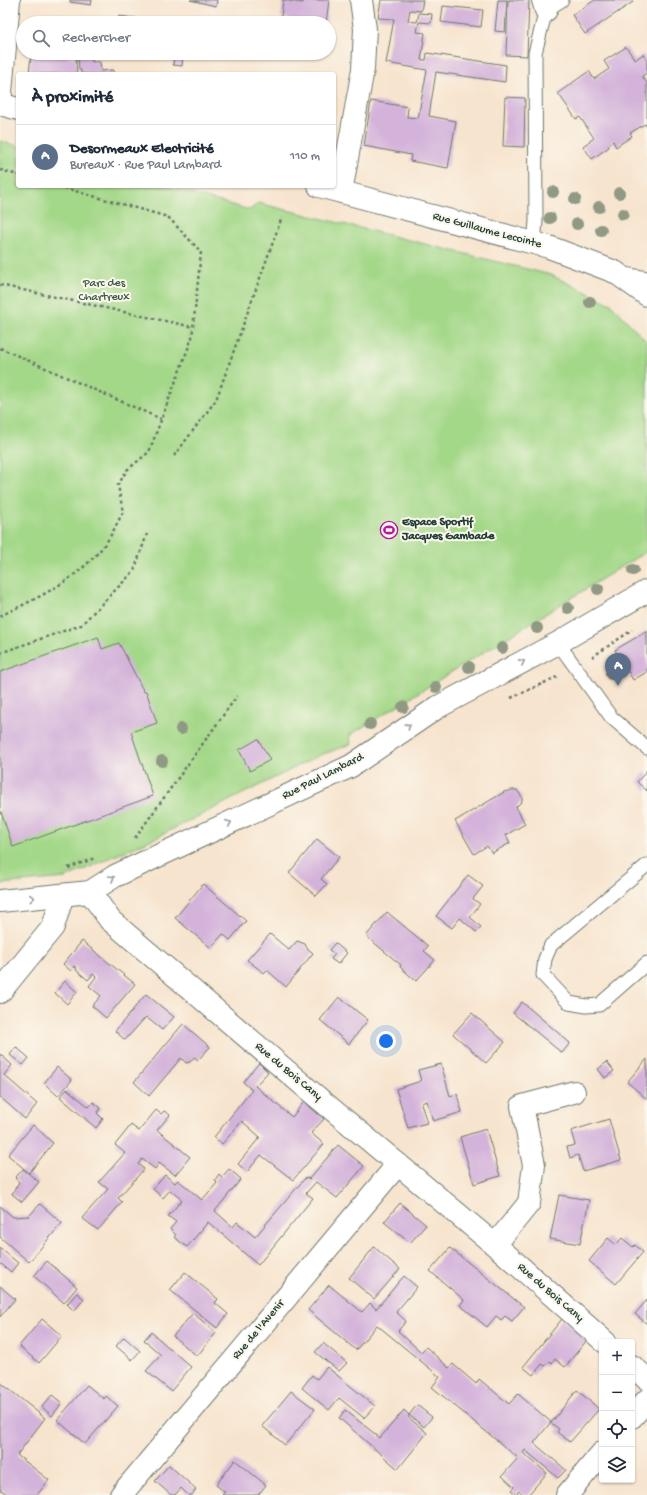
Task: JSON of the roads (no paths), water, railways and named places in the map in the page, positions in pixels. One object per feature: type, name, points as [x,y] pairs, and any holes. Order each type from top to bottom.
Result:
[{"type":"street","points":[[9,0],[0,104],[16,108]]},
{"type":"street","points":[[341,192],[363,69],[365,29],[361,0]]},
{"type":"street","name":"Rue Guillaume Lecointe","points":[[326,188],[549,247],[615,272],[647,295]]},
{"type":"street","name":"Rue Paul Lambard","points":[[0,901],[90,892],[115,876],[351,766],[438,707],[558,643],[647,591]]},
{"type":"street","name":"Rue du Bois Cany","points":[[90,892],[110,920],[495,1245],[602,1339]]},
{"type":"street","points":[[0,992],[53,927],[63,895]]},
{"type":"street","points":[[495,1245],[529,1203],[534,1165],[522,1106],[574,1092]]},
{"type":"street","name":"Rue de l'Avenir","points":[[121,1495],[398,1164]]},
{"type":"street","points":[[635,1369],[647,1379]]},
{"type":"street","points":[[635,1414],[647,1400]]},
{"type":"street","points":[[566,1495],[599,1456]]},
{"type":"lane","points":[[534,244],[536,221],[535,53],[550,3]]},
{"type":"lane","points":[[615,272],[647,278]]},
{"type":"lane","points":[[558,643],[611,718],[647,748]]},
{"type":"lane","points":[[647,865],[551,945],[545,959],[543,975],[569,1003],[599,1005],[647,964]]},
{"type":"place","name":"Espace Sportif Jacques Gambade","points":[[389,530]]},
{"type":"place","name":"Desormeaux Electricité","points":[[618,686]]},
{"type":"park label","name":"Parc des Chartreux","points":[[104,291]]}]
